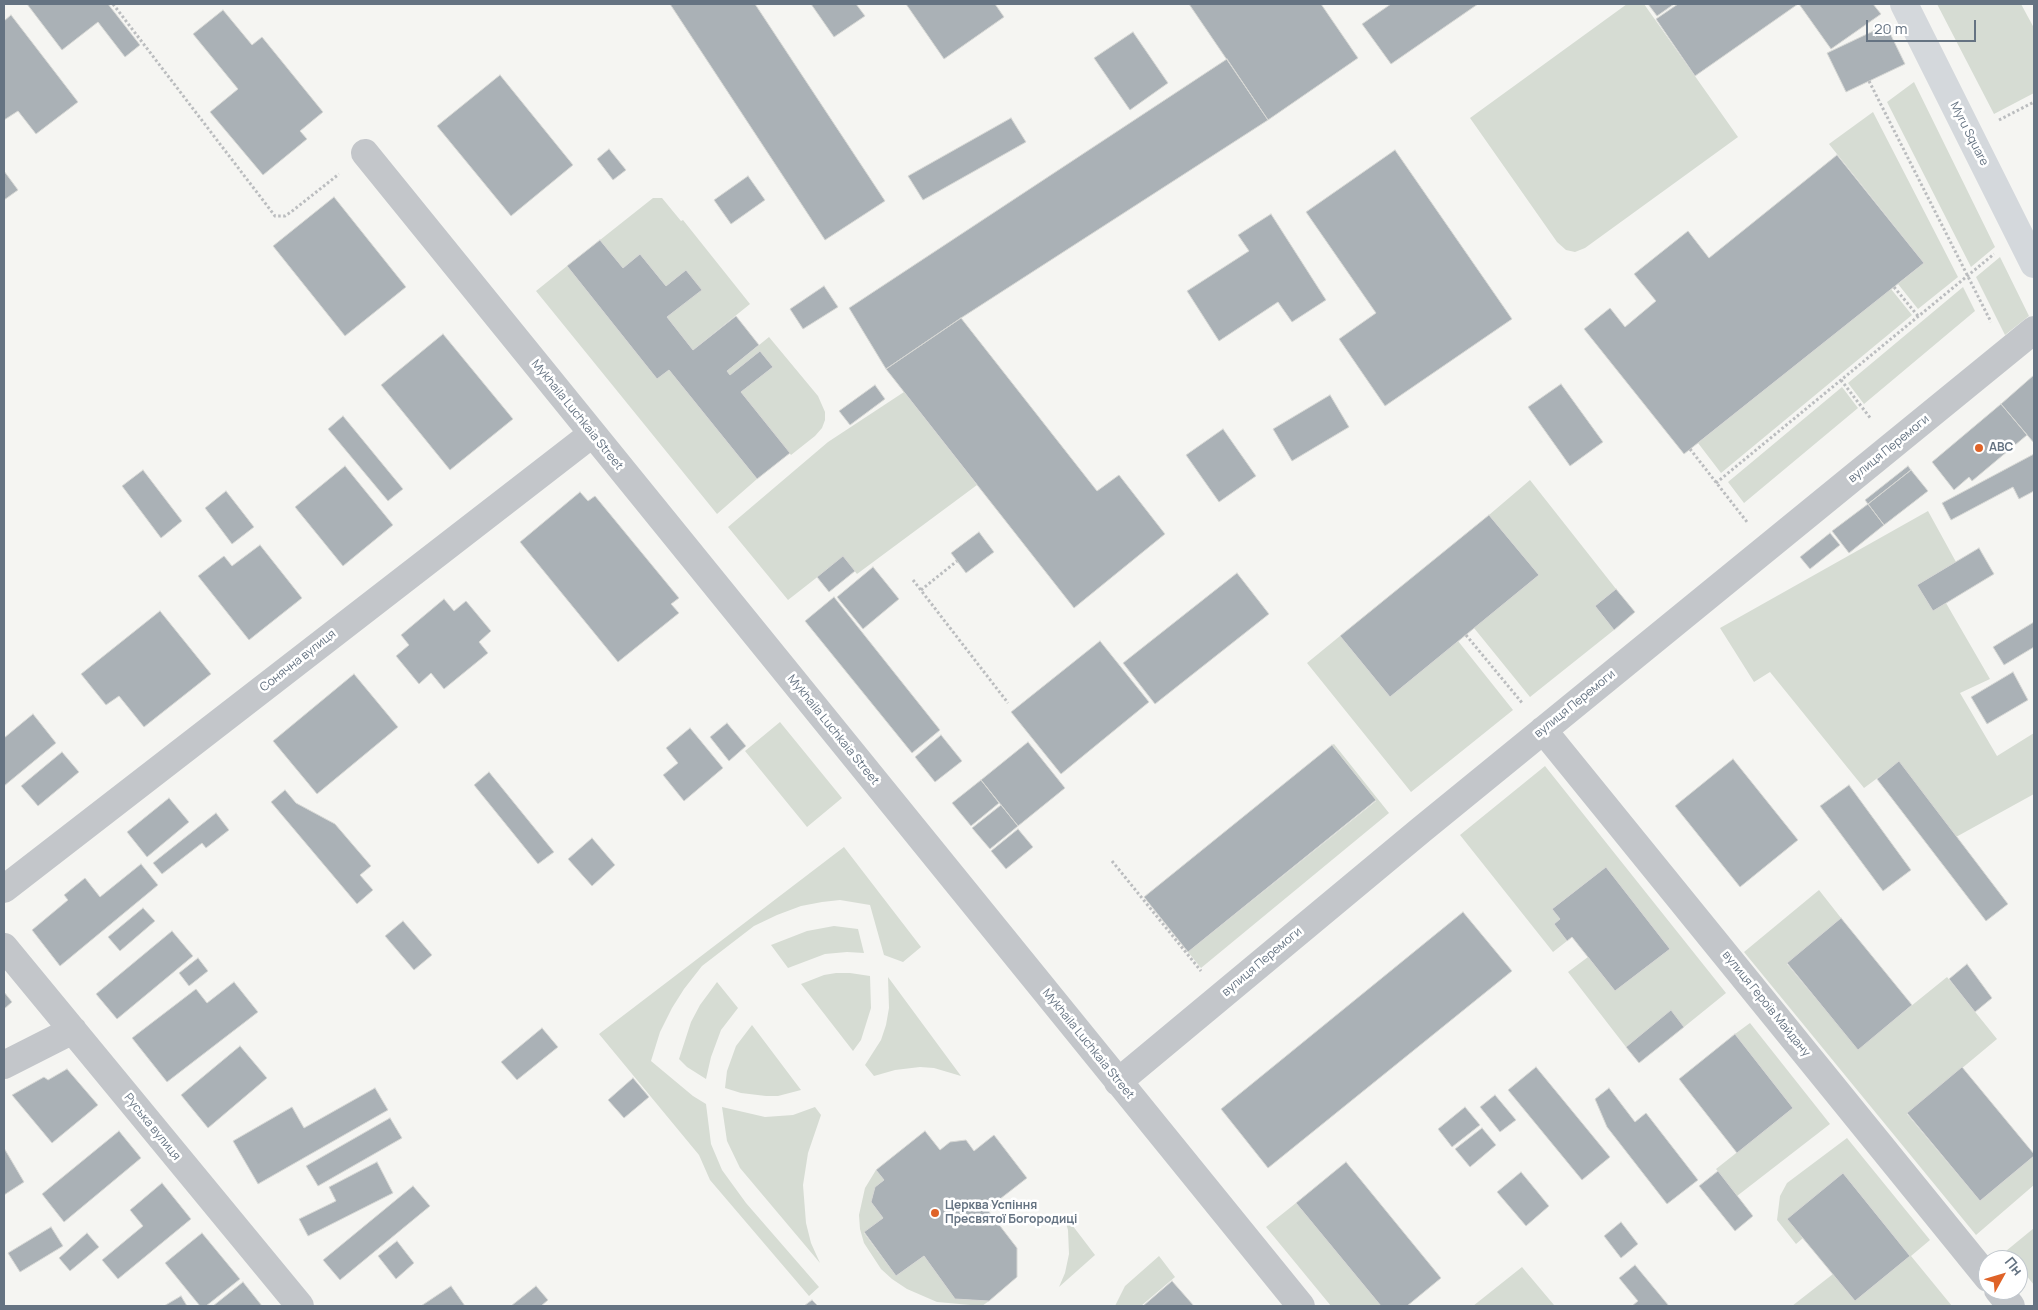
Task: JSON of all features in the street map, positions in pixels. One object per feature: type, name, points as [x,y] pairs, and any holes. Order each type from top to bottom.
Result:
[{"type":"highway","name":"Myru Square","points":[[1904,4],[2034,264]]},
{"type":"street","name":"Mykhaila Luchkaia Street","points":[[365,153],[1301,1306]]},
{"type":"street","name":"вулиця Перемоги","points":[[1118,1082],[1543,730],[2034,330]]},
{"type":"street","name":"Сонячна вулиця","points":[[4,889],[592,434]]},
{"type":"street","name":"вулиця Героїв Майдану","points":[[1543,730],[1978,1266]]},
{"type":"street","name":"Руська вулиця","points":[[4,947],[300,1306]]},
{"type":"street","points":[[4,1065],[73,1030]]},
{"type":"path","points":[[112,4],[275,216],[284,216],[291,212],[365,153]]},
{"type":"path","points":[[1869,81],[2006,353]]},
{"type":"path","points":[[1716,483],[1999,250]]},
{"type":"path","points":[[1894,287],[1918,316]]},
{"type":"path","points":[[1841,380],[1892,446]]},
{"type":"path","points":[[1690,449],[1767,548]]},
{"type":"path","points":[[921,590],[957,561]]},
{"type":"path","points":[[913,580],[1008,703]]},
{"type":"path","points":[[1466,635],[1543,730]]},
{"type":"path","points":[[1112,861],[1221,996]]},
{"type":"shaded area","points":[[1627,4],[1644,4],[1738,137],[1585,248],[1575,252],[1566,250],[1557,242],[1470,118]]},
{"type":"shaded area","points":[[1937,4],[2021,4],[2034,28],[2034,93],[1994,114]]},
{"type":"shaded area","points":[[1914,82],[1995,247],[1971,267],[1887,102]]},
{"type":"shaded area","points":[[1873,112],[1958,277],[1918,309],[1898,284],[1924,263],[1829,144]]},
{"type":"shaded area","points":[[653,198],[662,198],[681,221],[683,220],[750,304],[693,350],[667,317],[701,290],[686,270],[666,286],[640,254],[623,268],[600,240]]},
{"type":"shaded area","points":[[2000,257],[2029,316],[2005,335],[1976,277]]},
{"type":"shaded area","points":[[567,266],[657,379],[669,370],[757,479],[717,514],[536,291]]},
{"type":"shaded area","points":[[1963,287],[1975,311],[1864,404],[1848,383]]},
{"type":"shaded area","points":[[1891,289],[1912,315],[1721,473],[1698,443]]},
{"type":"shaded area","points":[[769,337],[818,396],[825,412],[822,428],[791,455],[741,392],[773,367],[760,351],[730,375],[727,371]]},
{"type":"shaded area","points":[[1842,387],[1858,408],[1744,503],[1728,482]]},
{"type":"shaded area","points":[[904,392],[977,485],[857,574],[843,557],[788,600],[728,527],[828,442]]},
{"type":"shaded area","points":[[1530,480],[1616,589],[1595,606],[1614,630],[1530,697],[1474,628],[1539,575],[1489,515]]},
{"type":"shaded area","points":[[1928,511],[1956,562],[1917,585],[1933,611],[1946,603],[1990,679],[1960,693],[1997,756],[2034,733],[2034,794],[1956,837],[1899,762],[1864,788],[1770,672],[1754,682],[1720,628]]},
{"type":"shaded area","points":[[1340,636],[1390,697],[1458,641],[1513,710],[1411,792],[1307,663]]},
{"type":"shaded area","points":[[780,722],[842,798],[807,827],[745,751]]},
{"type":"shaded area","points":[[1334,744],[1389,813],[1201,968],[1188,952],[1376,801],[1332,745]]},
{"type":"shaded area","points":[[1545,766],[1726,993],[1684,1027],[1671,1011],[1626,1047],[1568,972],[1588,957],[1615,991],[1670,949],[1606,867],[1552,909],[1560,919],[1554,924],[1567,941],[1553,952],[1460,835]]},
{"type":"shaded area","points":[[844,847],[921,947],[903,962],[884,955],[870,905],[840,900],[801,906],[777,915],[754,926],[702,966],[672,1008],[660,1032],[651,1061],[693,1096],[706,1104],[711,1144],[722,1170],[746,1203],[819,1287],[809,1296],[710,1180],[699,1155],[599,1034]]},
{"type":"shaded area","points":[[1819,890],[1841,918],[1787,964],[1858,1049],[1947,977],[1997,1039],[1907,1114],[1980,1201],[2034,1156],[2034,1185],[1976,1235],[1744,952]]},
{"type":"shaded area","points":[[834,926],[858,929],[864,953],[825,954],[788,968],[771,945],[807,931]]},
{"type":"shaded area","points":[[836,973],[870,976],[871,1008],[861,1040],[853,1051],[801,984],[824,975]]},
{"type":"shaded area","points":[[888,977],[961,1076],[934,1068],[920,1067],[895,1070],[874,1076],[865,1065],[881,1040],[886,1025],[889,1008]]},
{"type":"shaded area","points":[[717,982],[738,1008],[721,1030],[711,1057],[706,1079],[687,1067],[679,1059],[691,1022],[700,1005]]},
{"type":"shaded area","points":[[1750,1023],[1830,1124],[1737,1196],[1716,1169],[1793,1108],[1735,1034]]},
{"type":"shaded area","points":[[752,1025],[801,1090],[778,1096],[766,1096],[741,1093],[725,1088],[727,1071],[736,1046]]},
{"type":"shaded area","points":[[722,1107],[765,1117],[793,1115],[815,1107],[821,1115],[808,1153],[803,1185],[806,1223],[811,1243],[820,1263],[740,1168],[727,1141]]},
{"type":"shaded area","points":[[1847,1138],[1930,1240],[1911,1256],[1952,1306],[1792,1306],[1833,1274],[1855,1301],[1910,1256],[1843,1173],[1788,1219],[1803,1238],[1796,1244],[1777,1220],[1780,1196],[1787,1183]]},
{"type":"shaded area","points":[[876,1170],[884,1180],[875,1187],[871,1202],[883,1218],[864,1233],[896,1276],[924,1256],[955,1299],[989,1301],[982,1306],[937,1302],[907,1289],[881,1269],[864,1243],[859,1215],[865,1188]]},
{"type":"shaded area","points":[[1296,1203],[1381,1306],[1331,1306],[1266,1227]]},
{"type":"shaded area","points":[[1063,1213],[1095,1255],[1059,1287],[1065,1273],[1069,1254],[1068,1230]]},
{"type":"shaded area","points":[[2034,1228],[2034,1285],[2028,1278],[2028,1250],[2007,1250]]},
{"type":"shaded area","points":[[1159,1256],[1175,1277],[1141,1306],[1115,1306],[1125,1286]]},
{"type":"shaded area","points":[[1522,1267],[1554,1305],[1473,1306]]},
{"type":"building","points":[[27,4],[108,4],[140,45],[125,57],[98,22],[62,50]]},
{"type":"building","points":[[670,4],[755,4],[885,201],[825,240]]},
{"type":"building","points":[[811,4],[856,4],[865,16],[834,37]]},
{"type":"building","points":[[906,4],[995,4],[1004,17],[944,59]]},
{"type":"building","points":[[1189,4],[1321,4],[1358,58],[1268,120]]},
{"type":"building","points":[[1391,4],[1478,4],[1391,64],[1362,24]]},
{"type":"building","points":[[1648,4],[1674,4],[1657,16]]},
{"type":"building","points":[[1678,4],[1798,4],[1695,76],[1656,19]]},
{"type":"building","points":[[1799,4],[1873,4],[1881,14],[1831,49]]},
{"type":"building","points":[[223,10],[252,45],[262,37],[323,112],[300,131],[307,139],[263,175],[210,112],[238,89],[193,34]]},
{"type":"building","points":[[11,15],[78,102],[36,134],[18,111],[4,120],[4,21]]},
{"type":"building","points":[[1886,25],[1905,64],[1846,92],[1827,53]]},
{"type":"building","points":[[1133,32],[1168,83],[1130,110],[1094,58]]},
{"type":"building","points":[[1227,59],[1268,120],[961,318],[886,369],[849,308]]},
{"type":"building","points":[[500,75],[573,165],[511,216],[437,126]]},
{"type":"building","points":[[1011,118],[1026,142],[923,200],[908,176]]},
{"type":"building","points":[[609,149],[626,170],[613,180],[597,159]]},
{"type":"building","points":[[1395,150],[1512,319],[1385,406],[1339,339],[1376,313],[1306,212]]},
{"type":"building","points":[[1837,155],[1924,263],[1684,454],[1584,329],[1610,308],[1625,327],[1656,301],[1634,274],[1688,231],[1709,258]]},
{"type":"building","points":[[4,171],[18,190],[4,200]]},
{"type":"building","points":[[748,176],[765,200],[731,224],[714,200]]},
{"type":"building","points":[[334,197],[406,287],[345,336],[273,246]]},
{"type":"building","points":[[1271,214],[1326,300],[1292,322],[1278,302],[1219,341],[1187,291],[1249,251],[1238,235]]},
{"type":"building","points":[[600,240],[623,268],[640,254],[666,286],[686,270],[702,290],[667,317],[693,350],[736,316],[759,345],[727,371],[730,375],[760,351],[773,367],[741,392],[790,453],[757,479],[669,370],[657,379],[567,266]]},
{"type":"building","points":[[824,286],[838,307],[803,329],[790,309]]},
{"type":"building","points":[[961,318],[1097,491],[1119,475],[1165,534],[1074,608],[886,369]]},
{"type":"building","points":[[443,334],[513,419],[450,470],[381,385]]},
{"type":"building","points":[[2034,375],[2034,443],[2001,404]]},
{"type":"building","points":[[1561,384],[1603,442],[1570,466],[1528,407]]},
{"type":"building","points":[[875,385],[885,399],[850,425],[839,411]]},
{"type":"building","points":[[1330,395],[1349,427],[1292,461],[1273,429]]},
{"type":"building","name":"ABC","points":[[2001,404],[2027,435],[1972,481],[1969,477],[1954,490],[1932,462]]},
{"type":"building","points":[[343,416],[403,489],[388,501],[328,429]]},
{"type":"building","points":[[1223,429],[1256,476],[1219,502],[1186,455]]},
{"type":"building","points":[[2034,454],[2034,491],[2019,499],[2013,487],[1951,520],[1942,503]]},
{"type":"building","points":[[345,466],[393,525],[343,566],[295,507]]},
{"type":"building","points":[[1908,466],[1911,470],[1868,504],[1865,500]]},
{"type":"building","points":[[143,470],[182,521],[161,538],[122,486]]},
{"type":"building","points":[[1911,470],[1928,491],[1884,525],[1868,504]]},
{"type":"building","points":[[226,491],[254,527],[232,544],[205,508]]},
{"type":"building","points":[[580,492],[588,501],[595,496],[679,598],[671,604],[679,613],[618,662],[520,542]]},
{"type":"building","points":[[1868,504],[1884,525],[1849,553],[1832,531]]},
{"type":"building","points":[[1489,515],[1539,575],[1390,697],[1340,636]]},
{"type":"building","points":[[979,532],[994,552],[966,573],[951,553]]},
{"type":"building","points":[[1830,533],[1840,545],[1810,569],[1800,557]]},
{"type":"building","points":[[260,545],[302,598],[249,640],[198,576],[224,556],[232,566]]},
{"type":"building","points":[[1979,548],[1994,574],[1933,611],[1917,585]]},
{"type":"building","points":[[843,556],[855,571],[829,592],[817,577]]},
{"type":"building","points":[[873,567],[899,599],[863,629],[837,597]]},
{"type":"building","points":[[1237,573],[1269,614],[1155,704],[1123,663]]},
{"type":"building","points":[[1616,589],[1635,612],[1614,630],[1595,606]]},
{"type":"building","points":[[834,597],[940,730],[912,753],[805,621]]},
{"type":"building","points":[[444,599],[454,611],[466,601],[491,631],[479,642],[488,653],[444,689],[431,673],[419,684],[396,656],[409,645],[401,635]]},
{"type":"building","points":[[160,611],[211,674],[144,727],[119,696],[106,705],[81,674]]},
{"type":"building","points":[[2034,622],[2034,647],[2004,665],[1993,647]]},
{"type":"building","points":[[1100,641],[1149,702],[1061,774],[1011,712]]},
{"type":"building","points":[[2013,672],[2028,700],[1987,724],[1971,697]]},
{"type":"building","points":[[354,674],[398,727],[317,794],[273,741]]},
{"type":"building","points":[[33,714],[56,743],[4,786],[4,738]]},
{"type":"building","points":[[727,723],[746,746],[729,761],[710,737]]},
{"type":"building","points":[[690,728],[723,768],[684,801],[663,775],[678,763],[666,748]]},
{"type":"building","points":[[941,735],[962,761],[935,782],[915,757]]},
{"type":"building","points":[[1028,742],[1065,788],[1018,826],[981,780]]},
{"type":"building","points":[[1332,745],[1376,800],[1188,952],[1144,897]]},
{"type":"building","points":[[62,752],[79,772],[38,806],[21,786]]},
{"type":"building","points":[[1733,759],[1798,840],[1740,887],[1675,806]]},
{"type":"building","points":[[1899,761],[2008,904],[1986,921],[1877,779]]},
{"type":"building","points":[[489,772],[554,852],[538,864],[474,785]]},
{"type":"building","points":[[981,780],[999,803],[971,826],[952,803]]},
{"type":"building","points":[[1849,785],[1911,870],[1883,891],[1820,806]]},
{"type":"building","points":[[285,790],[296,803],[335,824],[371,866],[360,875],[373,890],[357,904],[271,802]]},
{"type":"building","points":[[169,798],[189,822],[147,857],[127,832]]},
{"type":"building","points":[[1001,805],[1018,826],[990,849],[972,828]]},
{"type":"building","points":[[216,813],[229,830],[206,848],[202,843],[162,874],[153,863]]},
{"type":"building","points":[[1018,829],[1033,847],[1006,869],[991,851]]},
{"type":"building","points":[[592,838],[615,865],[592,886],[568,859]]},
{"type":"building","points":[[141,864],[158,885],[60,966],[32,930],[68,900],[64,895],[85,878],[100,897]]},
{"type":"building","points":[[1606,867],[1670,949],[1615,991],[1572,937],[1567,941],[1554,924],[1560,919],[1552,909]]},
{"type":"building","points":[[143,908],[155,921],[120,951],[108,937]]},
{"type":"building","points":[[1463,912],[1512,971],[1268,1168],[1221,1109]]},
{"type":"building","points":[[1841,918],[1912,1005],[1858,1050],[1787,963]]},
{"type":"building","points":[[403,921],[432,955],[414,970],[385,936]]},
{"type":"building","points":[[172,931],[193,956],[117,1019],[96,994]]},
{"type":"building","points":[[198,958],[208,971],[189,986],[179,973]]},
{"type":"building","points":[[1967,964],[1992,998],[1975,1012],[1949,979]]},
{"type":"building","points":[[234,982],[258,1012],[167,1082],[132,1038],[196,989],[207,1003]]},
{"type":"building","points":[[4,992],[12,1002],[4,1009]]},
{"type":"building","points":[[1671,1010],[1684,1027],[1639,1063],[1626,1047]]},
{"type":"building","points":[[542,1028],[558,1047],[517,1080],[501,1062]]},
{"type":"building","points":[[1735,1034],[1793,1108],[1737,1153],[1679,1079]]},
{"type":"building","points":[[240,1046],[267,1078],[208,1128],[181,1095]]},
{"type":"building","points":[[1536,1067],[1610,1157],[1582,1180],[1508,1090]]},
{"type":"building","points":[[1962,1067],[2034,1154],[2034,1156],[1980,1201],[1907,1113]]},
{"type":"building","points":[[67,1069],[98,1105],[52,1143],[12,1095],[44,1077],[48,1080]]},
{"type":"building","points":[[633,1078],[649,1097],[624,1118],[608,1100]]},
{"type":"building","points":[[375,1088],[388,1110],[258,1184],[233,1141],[292,1107],[304,1128]]},
{"type":"building","points":[[1609,1088],[1635,1122],[1646,1113],[1698,1180],[1667,1204],[1607,1127],[1595,1099]]},
{"type":"building","points":[[1495,1095],[1516,1120],[1500,1132],[1480,1107]]},
{"type":"building","points":[[1465,1107],[1480,1125],[1452,1147],[1438,1129]]},
{"type":"building","points":[[390,1118],[402,1138],[318,1186],[306,1166]]},
{"type":"building","points":[[1482,1128],[1496,1145],[1470,1167],[1455,1149]]},
{"type":"building","points":[[119,1131],[141,1158],[64,1222],[42,1194]]},
{"type":"building","name":"Церква Успіння Пресвятої Богородиці","points":[[925,1131],[940,1150],[950,1142],[966,1140],[974,1151],[994,1135],[1027,1178],[987,1209],[1017,1248],[1017,1277],[989,1301],[955,1299],[924,1256],[896,1276],[864,1232],[883,1218],[871,1202],[875,1187],[884,1180],[876,1170]]},
{"type":"building","points":[[4,1148],[24,1182],[4,1195]]},
{"type":"building","points":[[377,1162],[393,1193],[308,1236],[299,1219],[336,1201],[329,1187]]},
{"type":"building","points":[[1346,1162],[1441,1278],[1407,1306],[1381,1306],[1296,1203]]},
{"type":"building","points":[[1718,1171],[1753,1216],[1735,1231],[1699,1186]]},
{"type":"building","points":[[1521,1172],[1549,1206],[1526,1226],[1497,1192]]},
{"type":"building","points":[[1843,1173],[1910,1256],[1855,1301],[1787,1219]]},
{"type":"building","points":[[162,1183],[191,1219],[118,1279],[102,1260],[143,1226],[130,1210]]},
{"type":"building","points":[[413,1186],[430,1206],[340,1280],[323,1260]]},
{"type":"building","points":[[1621,1222],[1638,1244],[1621,1258],[1604,1236]]},
{"type":"building","points":[[51,1227],[63,1246],[20,1272],[8,1253]]},
{"type":"building","points":[[87,1233],[99,1247],[70,1271],[59,1258]]},
{"type":"building","points":[[202,1233],[240,1279],[206,1306],[200,1306],[165,1263]]},
{"type":"building","points":[[397,1241],[414,1263],[396,1279],[378,1256]]},
{"type":"building","points":[[1635,1265],[1669,1306],[1632,1306],[1638,1301],[1619,1278]]},
{"type":"building","points":[[1172,1281],[1194,1306],[1143,1306]]},
{"type":"building","points":[[243,1282],[262,1306],[213,1306]]},
{"type":"building","points":[[451,1286],[465,1306],[421,1306]]},
{"type":"building","points":[[536,1286],[548,1300],[541,1306],[511,1306]]},
{"type":"building","points":[[181,1296],[187,1306],[164,1306]]},
{"type":"building","points":[[812,1300],[818,1306],[804,1306]]},
{"type":"place","name":"ABC","points":[[1979,448]]},
{"type":"place","name":"Церква Успіння Пресвятої Богородиці","points":[[935,1213]]}]
